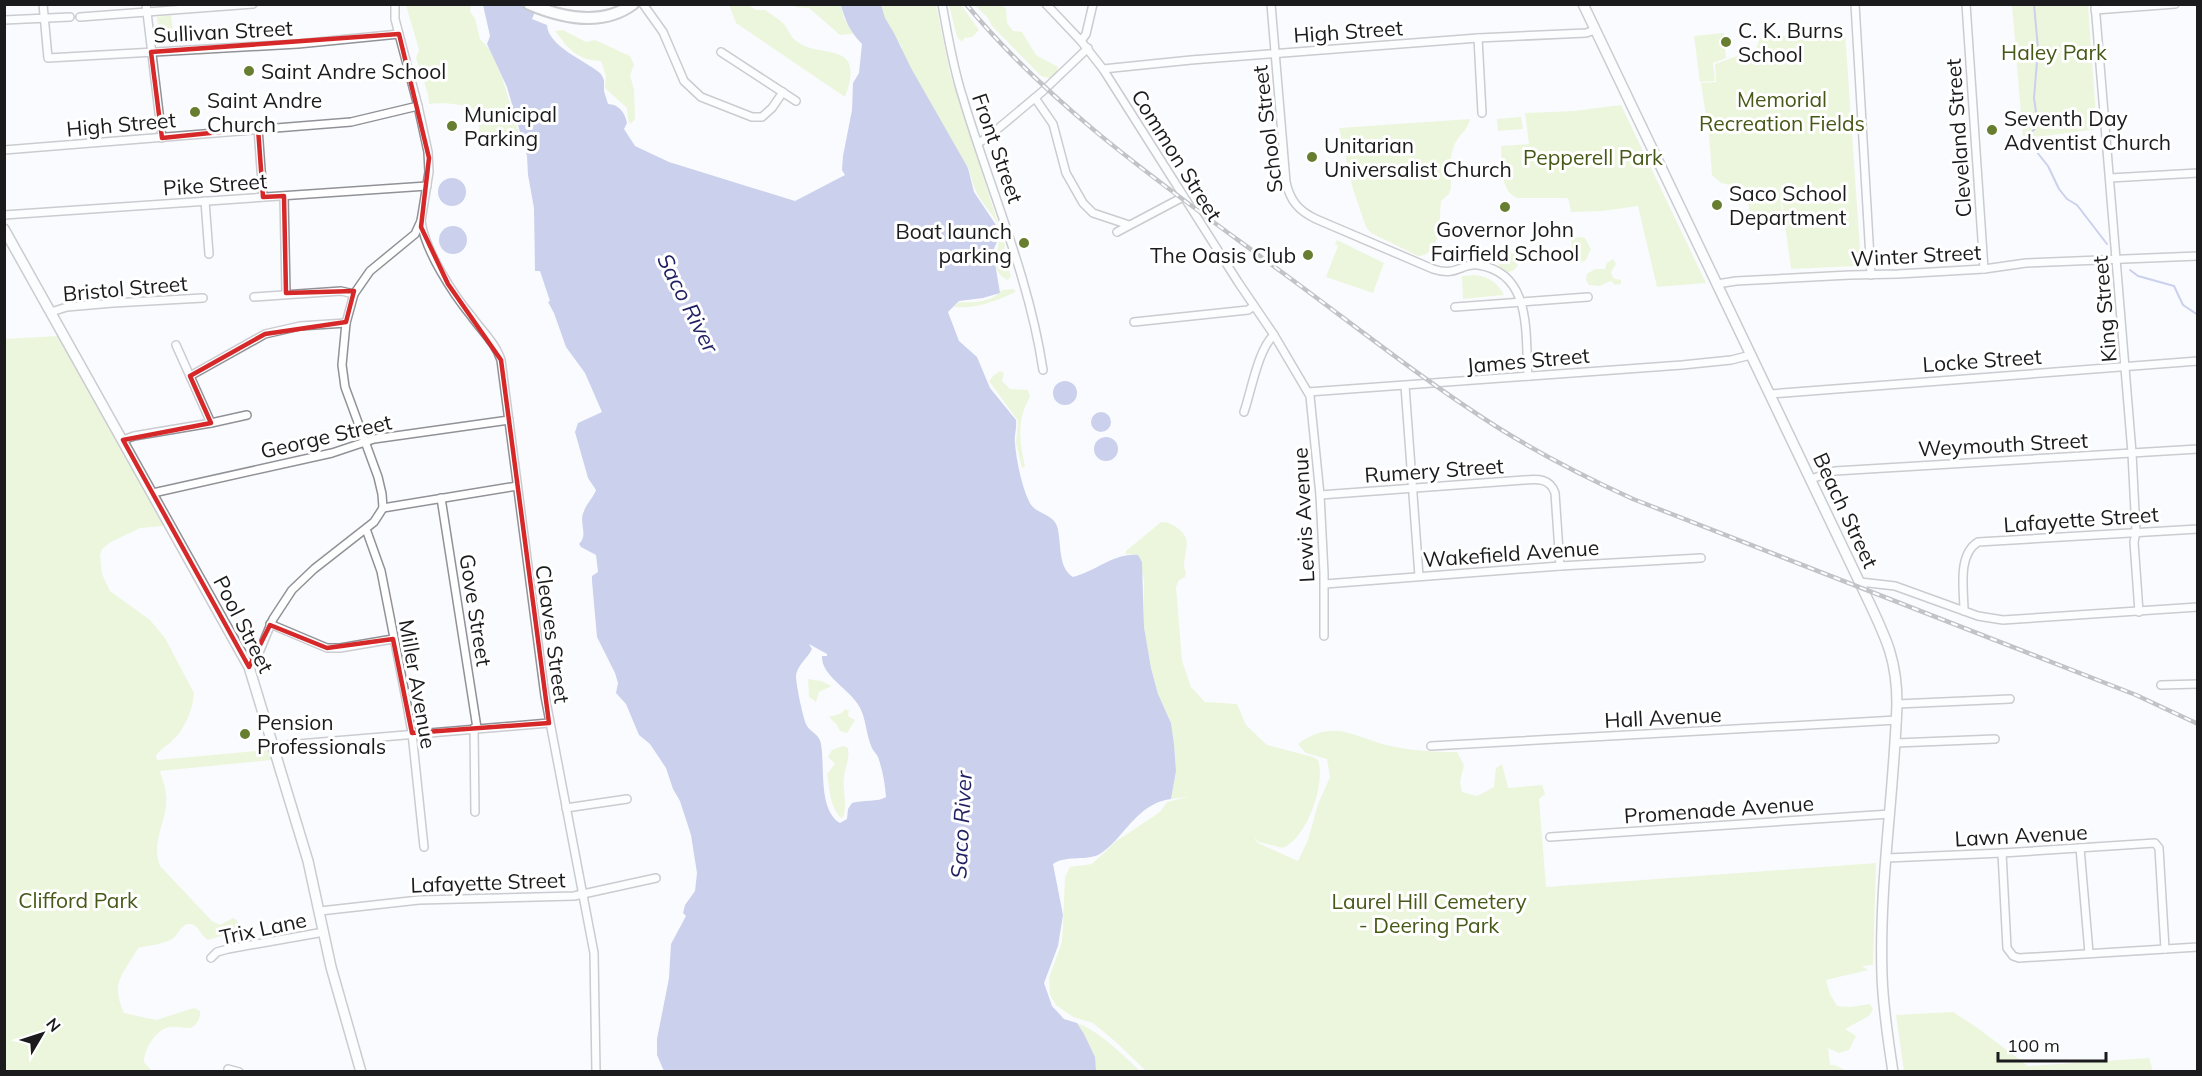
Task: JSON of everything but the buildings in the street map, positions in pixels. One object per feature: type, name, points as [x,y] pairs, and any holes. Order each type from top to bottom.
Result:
[{"type":"main road","points":[[529,4],[553,13],[579,18],[593,18],[619,12],[633,4]]},
{"type":"main road","name":"Beach Street","points":[[1583,4],[1890,648],[1896,670],[1898,704],[1883,920],[1882,976],[1893,1071]]},
{"type":"main road","name":"Pool Street","points":[[4,229],[249,667],[308,861],[335,985],[361,1071]]},
{"type":"street","points":[[43,4],[44,18]]},
{"type":"street","points":[[80,17],[146,8],[253,4]]},
{"type":"street","points":[[249,667],[256,660],[270,624],[284,601],[307,575],[374,522],[382,508],[382,495],[344,382],[342,365],[346,323],[354,294],[370,271],[412,237],[421,221],[427,186],[429,158],[395,19],[395,4]]},
{"type":"street","points":[[643,4],[663,32],[684,81],[701,97],[752,117],[762,117],[772,108],[783,92]]},
{"type":"street","name":"Front Street","points":[[942,4],[957,80],[1014,251],[1043,370]]},
{"type":"street","name":"Common Street","points":[[1046,4],[1081,40],[1103,69],[1254,306],[1275,335],[1308,392]]},
{"type":"street","points":[[1081,40],[1086,34],[1093,4]]},
{"type":"street","name":"School Street","points":[[1271,4],[1286,182],[1297,207],[1316,219],[1438,271],[1450,272],[1476,265],[1489,268],[1511,281],[1522,302]]},
{"type":"street","points":[[1855,4],[1871,275]]},
{"type":"street","name":"Cleveland Street","points":[[1966,4],[1984,269]]},
{"type":"street","points":[[2095,7],[2175,4]]},
{"type":"street","name":"King Street","points":[[2095,7],[2132,453],[2136,532],[2134,542],[2139,612]]},
{"type":"street","points":[[146,8],[162,138]]},
{"type":"street","points":[[4,20],[69,17]]},
{"type":"street","name":"Sullivan Street","points":[[44,18],[48,58],[298,44],[399,34]]},
{"type":"street","name":"High Street","points":[[1103,69],[1478,38],[1586,33],[1595,30]]},
{"type":"street","points":[[1478,38],[1482,113]]},
{"type":"street","points":[[978,143],[1035,98],[1088,48]]},
{"type":"street","points":[[721,52],[796,101]]},
{"type":"street","points":[[1035,98],[1053,124],[1066,173],[1083,203],[1093,213],[1129,225]]},
{"type":"street","name":"High Street","points":[[4,150],[351,122],[418,106]]},
{"type":"street","points":[[258,128],[263,197]]},
{"type":"street","points":[[2110,178],[2198,173]]},
{"type":"street","name":"Pike Street","points":[[4,215],[427,186]]},
{"type":"street","points":[[284,196],[286,293]]},
{"type":"street","points":[[1117,232],[1184,196]]},
{"type":"street","points":[[205,201],[209,254]]},
{"type":"street","name":"Cleaves Street","points":[[421,221],[426,239],[448,284],[499,354],[549,723],[595,962],[596,1071]]},
{"type":"street","name":"Winter Street","points":[[1717,284],[1736,280],[1984,269],[2026,263],[2198,256]]},
{"type":"street","points":[[254,297],[341,291],[354,294]]},
{"type":"street","points":[[1455,307],[1588,297]]},
{"type":"street","name":"Bristol Street","points":[[51,312],[67,307],[203,298]]},
{"type":"street","points":[[1522,302],[1528,376]]},
{"type":"street","points":[[1134,322],[1248,310],[1254,306]]},
{"type":"street","points":[[190,376],[265,334],[300,326],[346,323]]},
{"type":"street","points":[[1244,412],[1263,352],[1275,335]]},
{"type":"street","points":[[176,345],[212,423]]},
{"type":"street","name":"James Street","points":[[1308,392],[1405,387],[1721,361],[1751,355]]},
{"type":"street","name":"Locke Street","points":[[1770,394],[2198,361]]},
{"type":"street","points":[[1405,387],[1419,576]]},
{"type":"street","name":"Lewis Avenue","points":[[1308,392],[1311,400],[1320,495],[1324,636]]},
{"type":"street","points":[[123,440],[247,415]]},
{"type":"street","name":"George Street","points":[[153,494],[332,453],[366,442],[508,420]]},
{"type":"street","name":"Weymouth Street","points":[[1811,479],[1835,471],[2198,449]]},
{"type":"street","name":"Rumery Street","points":[[1320,495],[1534,480],[1550,483],[1555,493],[1560,566]]},
{"type":"street","points":[[382,508],[517,486]]},
{"type":"street","name":"Gove Street","points":[[441,498],[476,728],[475,812]]},
{"type":"street","name":"Miller Avenue","points":[[366,529],[381,571],[412,733],[424,848]]},
{"type":"street","name":"Lafayette Street","points":[[1964,611],[1964,567],[1970,549],[1975,544],[2198,529]]},
{"type":"street","name":"Wakefield Avenue","points":[[1324,584],[1701,558]]},
{"type":"street","points":[[1860,582],[1889,584],[1984,618],[2003,620],[2198,607]]},
{"type":"street","points":[[270,624],[327,648],[393,639]]},
{"type":"street","points":[[2161,685],[2198,684]]},
{"type":"street","points":[[1898,704],[2010,699]]},
{"type":"street","name":"Hall Avenue","points":[[1431,746],[1897,720]]},
{"type":"street","points":[[274,746],[549,723]]},
{"type":"street","points":[[1896,743],[1995,739]]},
{"type":"street","points":[[566,808],[627,799]]},
{"type":"street","name":"Promenade Avenue","points":[[1550,837],[1890,814]]},
{"type":"street","name":"Lawn Avenue","points":[[1887,858],[2002,854],[2157,844],[2165,949]]},
{"type":"street","points":[[2080,848],[2089,953]]},
{"type":"street","points":[[2002,854],[2007,948],[2011,955],[2019,958],[2198,947]]},
{"type":"street","name":"Lafayette Street","points":[[320,910],[419,900],[574,896],[656,878]]},
{"type":"street","name":"Trix Lane","points":[[212,958],[218,952],[228,949],[324,932]]},
{"type":"street","points":[[228,1069],[239,1071]]},
{"type":"highlighted area","points":[[399,34],[429,158],[421,227],[448,284],[501,360],[549,723],[412,733],[393,639],[327,648],[270,625],[249,667],[123,440],[211,423],[190,376],[265,334],[346,322],[354,291],[286,293],[284,196],[263,197],[258,128],[162,138],[151,52]]},
{"type":"green space","points":[[795,4],[841,5],[844,18],[853,34],[840,35],[809,8],[795,7]]},
{"type":"green space","points":[[406,5],[471,5],[470,12],[475,18],[480,39],[490,50],[502,77],[522,143],[480,143],[478,110],[454,104],[429,104],[416,58],[419,50]]},
{"type":"green space","points":[[729,5],[748,5],[756,10],[765,10],[782,22],[793,38],[805,46],[845,58],[850,66],[850,78],[845,97],[736,23]]},
{"type":"green space","points":[[879,5],[936,5],[950,73],[1005,245],[1004,255],[1011,276],[1008,280],[997,270],[996,257],[1000,236],[998,225],[981,201],[972,182],[968,166],[965,167],[952,140],[922,95],[902,52],[902,47],[887,26]]},
{"type":"green space","points":[[949,5],[961,5],[979,30],[972,37],[964,38],[962,42],[957,37]]},
{"type":"green space","points":[[975,5],[1000,5],[1006,8],[1007,23],[1013,31],[1022,32],[1036,55],[1058,67],[1057,75],[1049,78],[1041,76],[992,26],[988,18]]},
{"type":"green space","name":"Haley Park","points":[[2012,5],[2088,5],[2097,129],[2023,139]]},
{"type":"green space","points":[[171,15],[174,42],[159,43],[157,17]]},
{"type":"green space","points":[[563,30],[586,42],[595,40],[630,56],[634,65],[630,75],[634,90],[635,119],[631,124],[628,120],[627,108],[605,88],[606,76],[601,61],[579,56],[574,52],[555,31]]},
{"type":"green space","name":"Memorial Recreation Fields","points":[[1845,32],[1861,263],[1857,266],[1791,269],[1779,179],[1782,211],[1750,216],[1746,188],[1721,183],[1712,175],[1701,83],[1716,82],[1715,64],[1756,49],[1760,38]]},
{"type":"green space","points":[[1724,33],[1726,58],[1713,63],[1715,81],[1700,82],[1694,36]]},
{"type":"green space","name":"Pepperell Park","points":[[1621,105],[1706,283],[1657,287],[1638,206],[1571,212],[1567,198],[1517,198],[1511,194],[1504,183],[1501,146],[1529,144],[1525,113],[1574,111]]},
{"type":"green space","points":[[1521,117],[1523,129],[1498,131],[1497,119]]},
{"type":"green space","name":"Pepperell Park","points":[[1470,119],[1452,151],[1451,188],[1449,194],[1441,201],[1438,234],[1432,249],[1418,256],[1371,233],[1366,227],[1353,189],[1339,128]]},
{"type":"green space","points":[[1571,238],[1585,238],[1591,249],[1586,260],[1580,263],[1573,260]]},
{"type":"green space","points":[[1337,240],[1384,263],[1373,293],[1326,277],[1338,246],[1335,244]]},
{"type":"green space","points":[[1504,252],[1512,252],[1518,258],[1518,266],[1512,272],[1504,272],[1498,266],[1498,258]]},
{"type":"green space","points":[[1613,259],[1616,264],[1611,272],[1613,278],[1621,280],[1621,284],[1615,285],[1611,281],[1599,286],[1589,285],[1586,280],[1587,274],[1595,269],[1605,269],[1607,263]]},
{"type":"green space","points":[[1475,275],[1493,281],[1504,295],[1463,299],[1462,276]]},
{"type":"green space","points":[[1002,290],[1016,291],[991,302],[969,307],[954,307],[959,302],[982,301]]},
{"type":"green space","name":"Clifford Park","points":[[58,336],[164,526],[140,528],[111,542],[102,549],[100,555],[102,574],[110,591],[150,620],[165,638],[194,693],[185,725],[156,756],[157,760],[268,750],[271,760],[160,771],[166,804],[157,847],[160,866],[212,921],[220,925],[233,918],[239,925],[237,931],[208,940],[195,926],[187,924],[168,941],[138,948],[123,972],[118,994],[124,1013],[156,1020],[194,1008],[200,1011],[198,1021],[191,1028],[170,1027],[160,1031],[156,1036],[149,1046],[144,1062],[152,1071],[5,1071],[5,339]]},
{"type":"green space","points":[[1000,371],[1004,373],[1002,381],[1010,389],[1028,390],[1030,397],[1021,422],[1021,448],[1025,466],[1022,468],[1016,443],[1018,421],[989,381]]},
{"type":"green space","name":"Laurel Hill Cemetery - Deering Park","points":[[1161,522],[1176,527],[1186,540],[1184,568],[1186,573],[1176,587],[1182,661],[1191,687],[1205,702],[1237,704],[1246,725],[1267,745],[1318,760],[1320,770],[1317,796],[1300,833],[1283,848],[1259,842],[1254,837],[1258,843],[1298,861],[1308,840],[1318,804],[1330,777],[1327,759],[1306,753],[1298,744],[1312,736],[1335,731],[1346,732],[1395,747],[1457,752],[1464,765],[1460,782],[1462,792],[1477,796],[1494,787],[1496,768],[1502,764],[1508,788],[1542,785],[1545,794],[1539,799],[1546,887],[1876,863],[1873,965],[1862,966],[1868,970],[1826,980],[1837,1006],[1851,1007],[1870,1004],[1873,1009],[1869,1016],[1845,1029],[1856,1036],[1849,1050],[1839,1053],[1828,1048],[1830,1065],[1847,1071],[1146,1071],[1093,1023],[1073,1017],[1056,1005],[1050,995],[1049,978],[1062,942],[1065,877],[1070,867],[1092,864],[1115,842],[1160,812],[1167,802],[1188,797],[1171,799],[1176,771],[1171,723],[1158,694],[1151,668],[1144,627],[1144,580],[1138,555],[1125,554]]},
{"type":"green space","points":[[808,679],[832,686],[819,692],[816,702],[809,697]]},
{"type":"green space","points":[[845,709],[849,711],[848,716],[855,720],[847,733],[840,731],[829,717],[842,713]]},
{"type":"green space","points":[[843,746],[848,748],[848,756],[844,782],[844,812],[841,818],[832,803],[827,774],[835,764],[828,757],[832,750]]},
{"type":"green space","points":[[1953,1012],[2028,1066],[2149,1058],[2153,1071],[1904,1071],[1896,1015]]},
{"type":"green space","points":[[1077,1023],[1102,1037],[1140,1071],[1096,1071],[1090,1046]]},
{"type":"water","name":"Saco River","points":[[483,5],[538,5],[532,19],[547,25],[549,33],[561,47],[601,74],[608,104],[618,107],[625,116],[627,123],[624,129],[635,146],[669,162],[795,201],[845,175],[842,170],[843,156],[852,110],[853,83],[859,73],[862,44],[849,26],[841,5],[881,5],[885,18],[911,68],[968,168],[974,192],[998,228],[999,237],[993,251],[1000,293],[959,301],[948,312],[959,341],[977,357],[990,388],[1016,420],[1017,458],[1029,501],[1035,509],[1055,522],[1062,561],[1068,573],[1073,577],[1129,555],[1138,555],[1142,562],[1144,627],[1151,668],[1158,694],[1171,723],[1174,744],[1176,771],[1171,799],[1154,804],[1147,809],[1098,855],[1058,861],[1053,864],[1063,915],[1058,946],[1044,983],[1052,1006],[1064,1019],[1077,1023],[1084,1034],[1095,1057],[1096,1071],[664,1071],[657,1055],[657,1039],[669,978],[671,944],[686,916],[683,913],[685,905],[695,891],[697,873],[691,835],[666,768],[650,744],[639,735],[626,704],[616,693],[618,683],[615,673],[597,637],[592,581],[592,576],[598,572],[596,555],[579,544],[583,536],[582,516],[596,490],[588,478],[575,432],[578,423],[602,412],[585,373],[566,347],[548,302],[550,301],[540,271],[535,271],[534,208],[527,156],[507,87],[487,44],[490,36]],"holes":[[[809,644],[827,656],[822,656],[826,669],[835,681],[853,697],[863,714],[870,742],[878,757],[884,778],[886,797],[852,803],[848,809],[847,819],[840,823],[828,808],[820,741],[805,722],[796,680],[798,668],[812,649]]]},
{"type":"water","points":[[452,178],[462,182],[466,192],[462,202],[452,206],[442,202],[438,192],[442,182]]},
{"type":"water","points":[[453,226],[463,230],[467,240],[463,250],[453,254],[443,250],[439,240],[443,230]]},
{"type":"water","points":[[1065,381],[1074,384],[1077,393],[1074,402],[1065,405],[1056,402],[1053,393],[1056,384]]},
{"type":"water","points":[[1097,412],[1105,412],[1111,418],[1111,426],[1105,432],[1097,432],[1091,426],[1091,418]]},
{"type":"water","points":[[1106,437],[1115,440],[1118,449],[1115,458],[1106,461],[1097,458],[1094,449],[1097,440]]},
{"type":"waterway","points":[[2034,4],[2038,49],[2034,98],[2037,119]]},
{"type":"waterway","points":[[2038,125],[2031,133],[2032,146],[2048,166],[2059,189],[2067,199],[2077,205],[2107,244]]},
{"type":"waterway","points":[[2130,270],[2138,276],[2174,286],[2183,305],[2198,315]]},
{"type":"railway","points":[[966,4],[1037,80],[1116,148],[1415,371],[1513,437],[1598,483],[1633,499],[2136,695],[2198,724]]},
{"type":"place","name":"C. K. Burns School","points":[[1726,42]]},
{"type":"place","name":"Saint Andre School","points":[[249,71]]},
{"type":"place","name":"Saint Andre Church","points":[[195,112]]},
{"type":"place","name":"Municipal Parking","points":[[452,126]]},
{"type":"place","name":"Seventh Day Adventist Church","points":[[1992,130]]},
{"type":"place","name":"Unitarian Universalist Church","points":[[1312,157]]},
{"type":"place","name":"Saco School Department","points":[[1717,205]]},
{"type":"place","name":"Governor John Fairfield School","points":[[1505,207]]},
{"type":"place","name":"Boat launch parking","points":[[1024,243]]},
{"type":"place","name":"The Oasis Club","points":[[1308,255]]},
{"type":"place","name":"Pension Professionals","points":[[245,734]]}]
